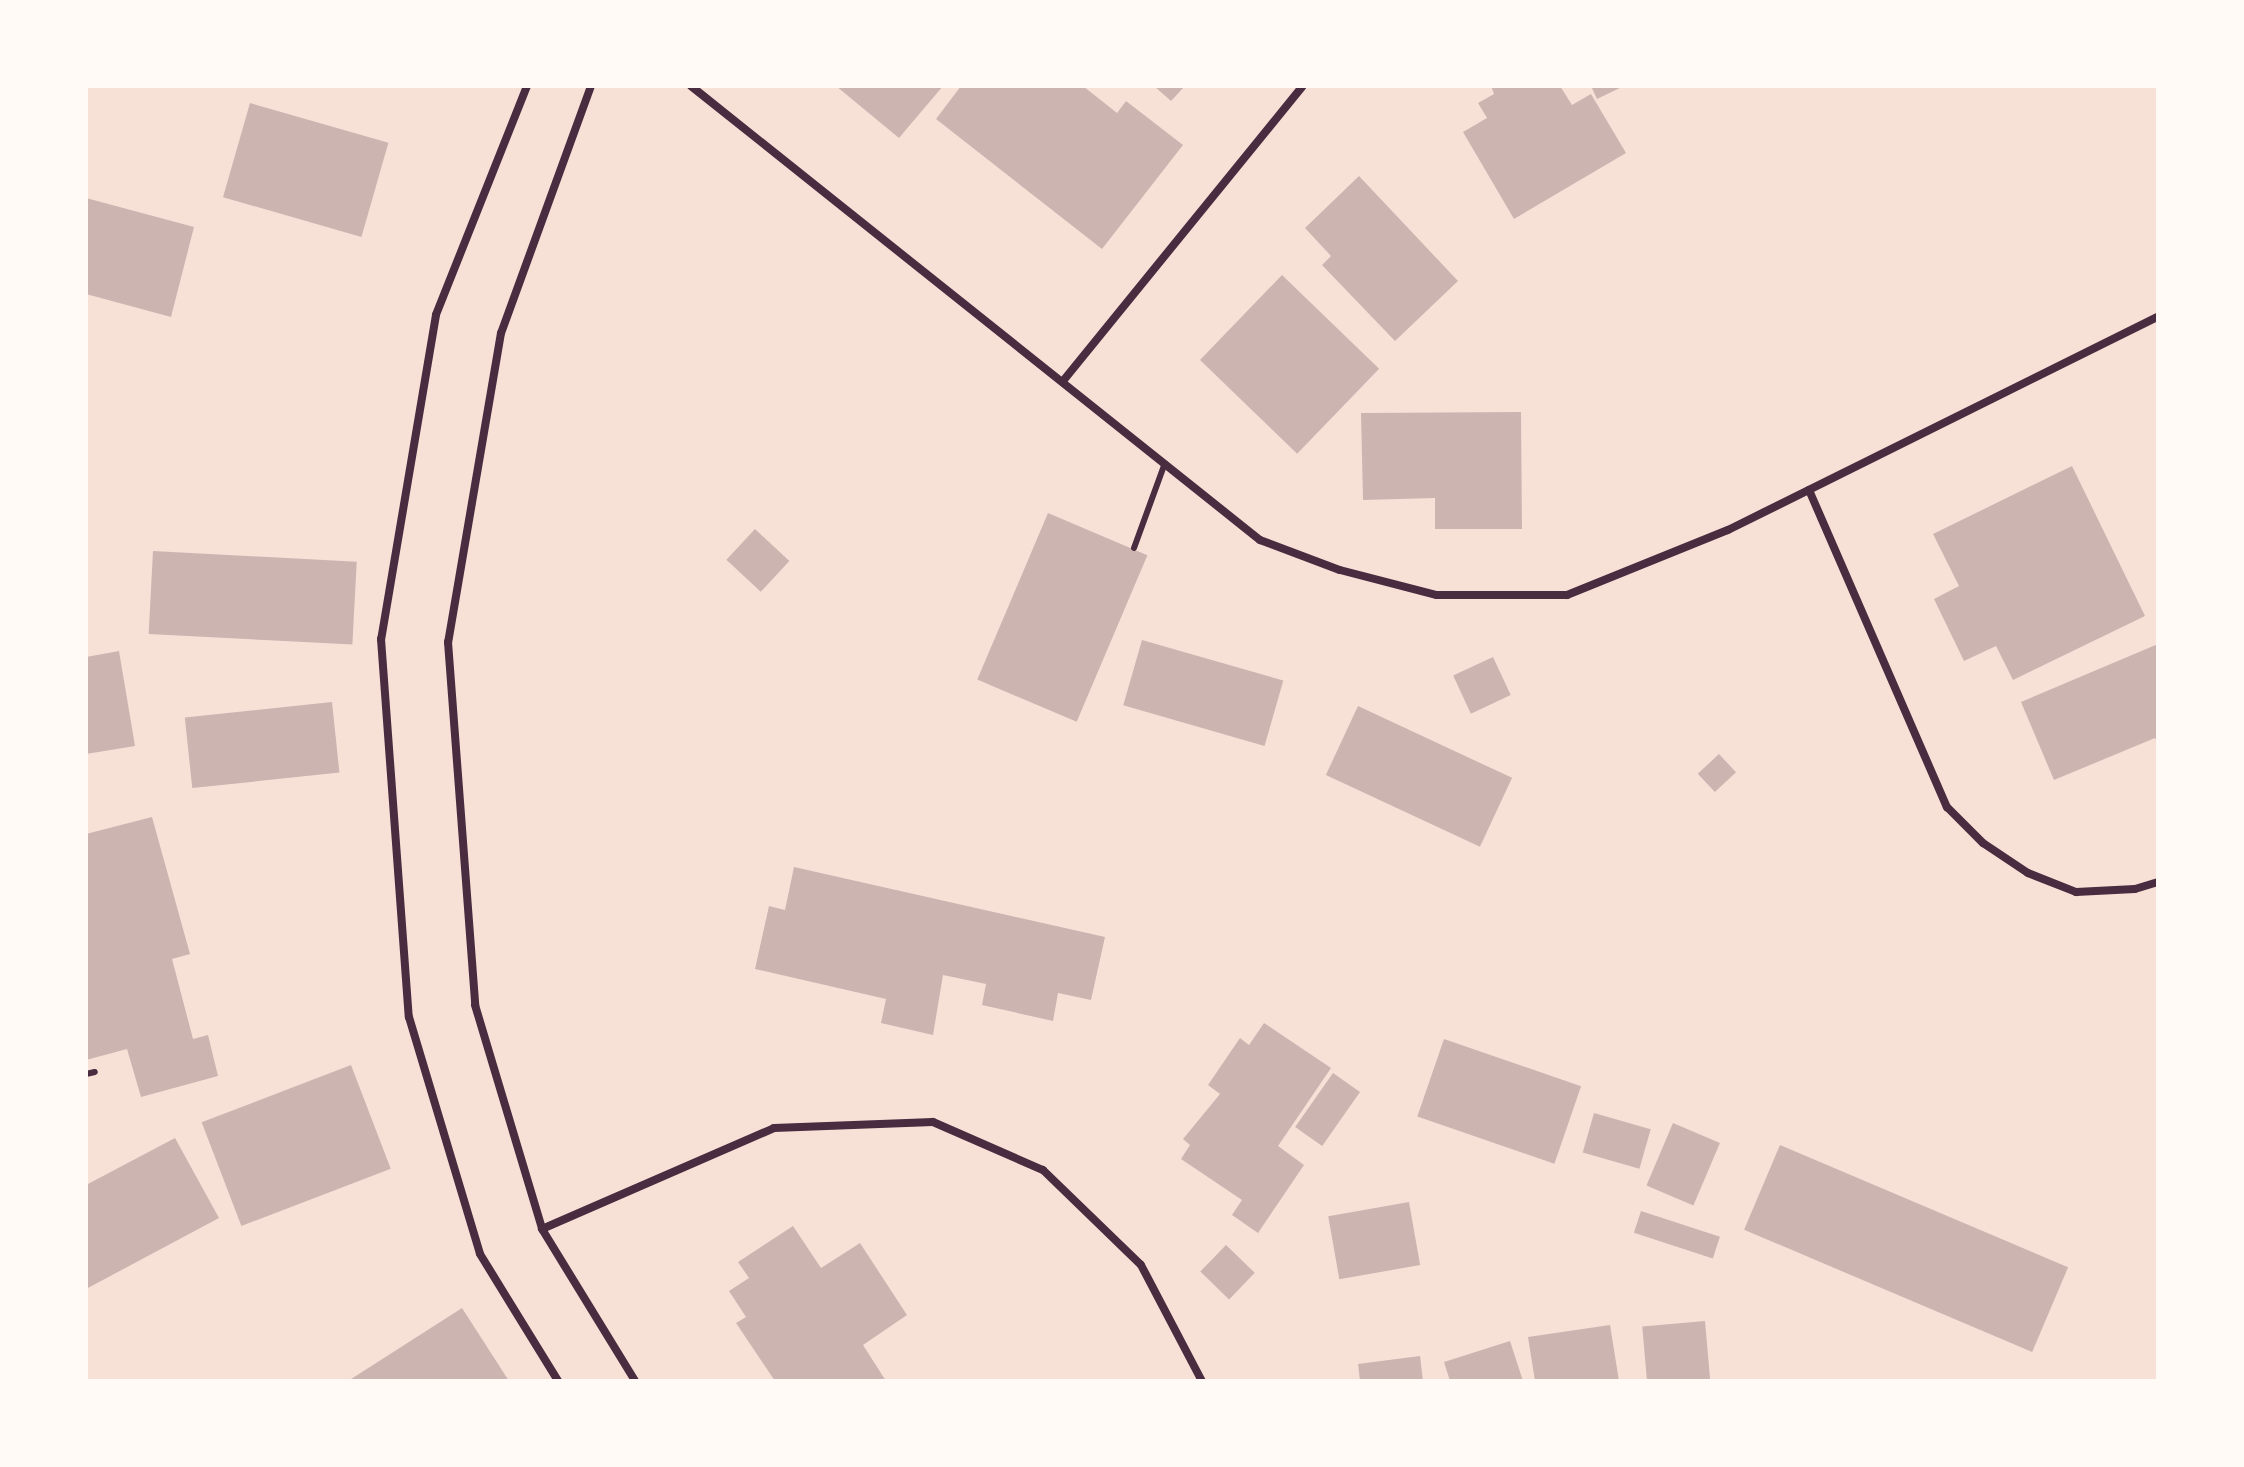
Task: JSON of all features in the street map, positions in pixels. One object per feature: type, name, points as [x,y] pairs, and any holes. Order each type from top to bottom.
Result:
[{"type":"street","points":[[527,86],[436,315],[381,639],[409,1017],[480,1254],[558,1381]]},
{"type":"street","points":[[591,86],[501,333],[448,642],[475,1005],[542,1229],[635,1381]]},
{"type":"street","points":[[691,86],[1260,540],[1340,570],[1437,595],[1567,595],[1728,530],[2158,317]]},
{"type":"street","points":[[1063,381],[1303,86]]},
{"type":"street","points":[[1809,490],[1947,807],[1983,843],[2028,873],[2076,892],[2135,889],[2158,882]]},
{"type":"street","points":[[542,1229],[774,1128],[933,1122],[1043,1170],[1141,1265],[1202,1381]]},
{"type":"lane","points":[[1134,548],[1165,463]]},
{"type":"lane","points":[[86,1074],[95,1072]]},
{"type":"building","points":[[836,86],[943,86],[899,138]]},
{"type":"building","points":[[961,86],[1083,86],[1117,113],[1126,101],[1183,145],[1102,249],[936,119]]},
{"type":"building","points":[[1154,86],[1185,86],[1171,101]]},
{"type":"building","points":[[1491,86],[1560,86],[1572,105],[1591,94],[1626,153],[1514,219],[1463,132],[1487,118],[1478,103],[1494,94]]},
{"type":"building","points":[[1591,86],[1624,86],[1597,99]]},
{"type":"building","points":[[250,103],[388,143],[361,237],[223,197]]},
{"type":"building","points":[[1359,176],[1458,281],[1395,341],[1322,265],[1331,256],[1305,228]]},
{"type":"building","points":[[86,198],[194,227],[171,317],[86,294]]},
{"type":"building","points":[[1282,275],[1379,369],[1297,454],[1200,360]]},
{"type":"building","points":[[1521,412],[1522,529],[1435,529],[1435,498],[1363,500],[1361,413]]},
{"type":"building","points":[[2072,466],[2145,616],[2013,680],[1996,646],[1964,661],[1934,599],[1959,586],[1933,534]]},
{"type":"building","points":[[1048,513],[1147,555],[1077,722],[977,680]]},
{"type":"building","points":[[755,529],[789,561],[761,592],[726,560]]},
{"type":"building","points":[[153,551],[357,562],[352,645],[149,634]]},
{"type":"building","points":[[1142,640],[1283,681],[1265,746],[1123,705]]},
{"type":"building","points":[[2158,644],[2158,744],[2155,738],[2054,780],[2021,702]]},
{"type":"building","points":[[119,651],[135,746],[86,754],[86,657]]},
{"type":"building","points":[[1493,657],[1511,695],[1471,714],[1453,676]]},
{"type":"building","points":[[332,702],[339,773],[192,788],[185,717]]},
{"type":"building","points":[[1358,706],[1512,778],[1480,847],[1326,775]]},
{"type":"building","points":[[1719,754],[1736,772],[1715,792],[1698,774]]},
{"type":"building","points":[[152,817],[190,954],[172,959],[193,1039],[208,1035],[218,1076],[141,1097],[127,1049],[86,1060],[86,834]]},
{"type":"building","points":[[794,867],[1105,937],[1091,1000],[1058,993],[1053,1021],[982,1005],[986,984],[943,975],[933,1035],[881,1023],[886,999],[755,969],[769,906],[785,910]]},
{"type":"building","points":[[1264,1023],[1331,1068],[1278,1146],[1304,1165],[1258,1233],[1232,1215],[1242,1200],[1181,1159],[1190,1145],[1183,1139],[1220,1094],[1208,1085],[1240,1038],[1249,1045]]},
{"type":"building","points":[[1444,1039],[1581,1086],[1554,1164],[1417,1117]]},
{"type":"building","points":[[351,1065],[391,1169],[241,1226],[202,1122]]},
{"type":"building","points":[[1333,1073],[1360,1092],[1322,1146],[1295,1127]]},
{"type":"building","points":[[1594,1113],[1651,1129],[1639,1169],[1583,1152]]},
{"type":"building","points":[[1673,1123],[1720,1143],[1693,1206],[1646,1186]]},
{"type":"building","points":[[175,1138],[219,1218],[86,1289],[86,1185]]},
{"type":"building","points":[[1780,1145],[2068,1267],[2032,1352],[1744,1230]]},
{"type":"building","points":[[1409,1202],[1420,1265],[1339,1279],[1328,1216]]},
{"type":"building","points":[[1641,1211],[1720,1237],[1713,1259],[1634,1233]]},
{"type":"building","points":[[793,1226],[821,1268],[860,1243],[907,1315],[863,1345],[886,1381],[775,1381],[736,1323],[746,1317],[729,1291],[749,1278],[738,1262]]},
{"type":"building","points":[[1226,1245],[1255,1273],[1229,1299],[1200,1272]]},
{"type":"building","points":[[462,1308],[509,1381],[348,1381]]},
{"type":"building","points":[[1705,1321],[1710,1381],[1647,1381],[1642,1326]]},
{"type":"building","points":[[1610,1325],[1619,1381],[1535,1381],[1528,1337]]},
{"type":"building","points":[[1510,1341],[1523,1381],[1450,1381],[1444,1362]]},
{"type":"building","points":[[1420,1356],[1423,1381],[1360,1381],[1358,1364]]}]
